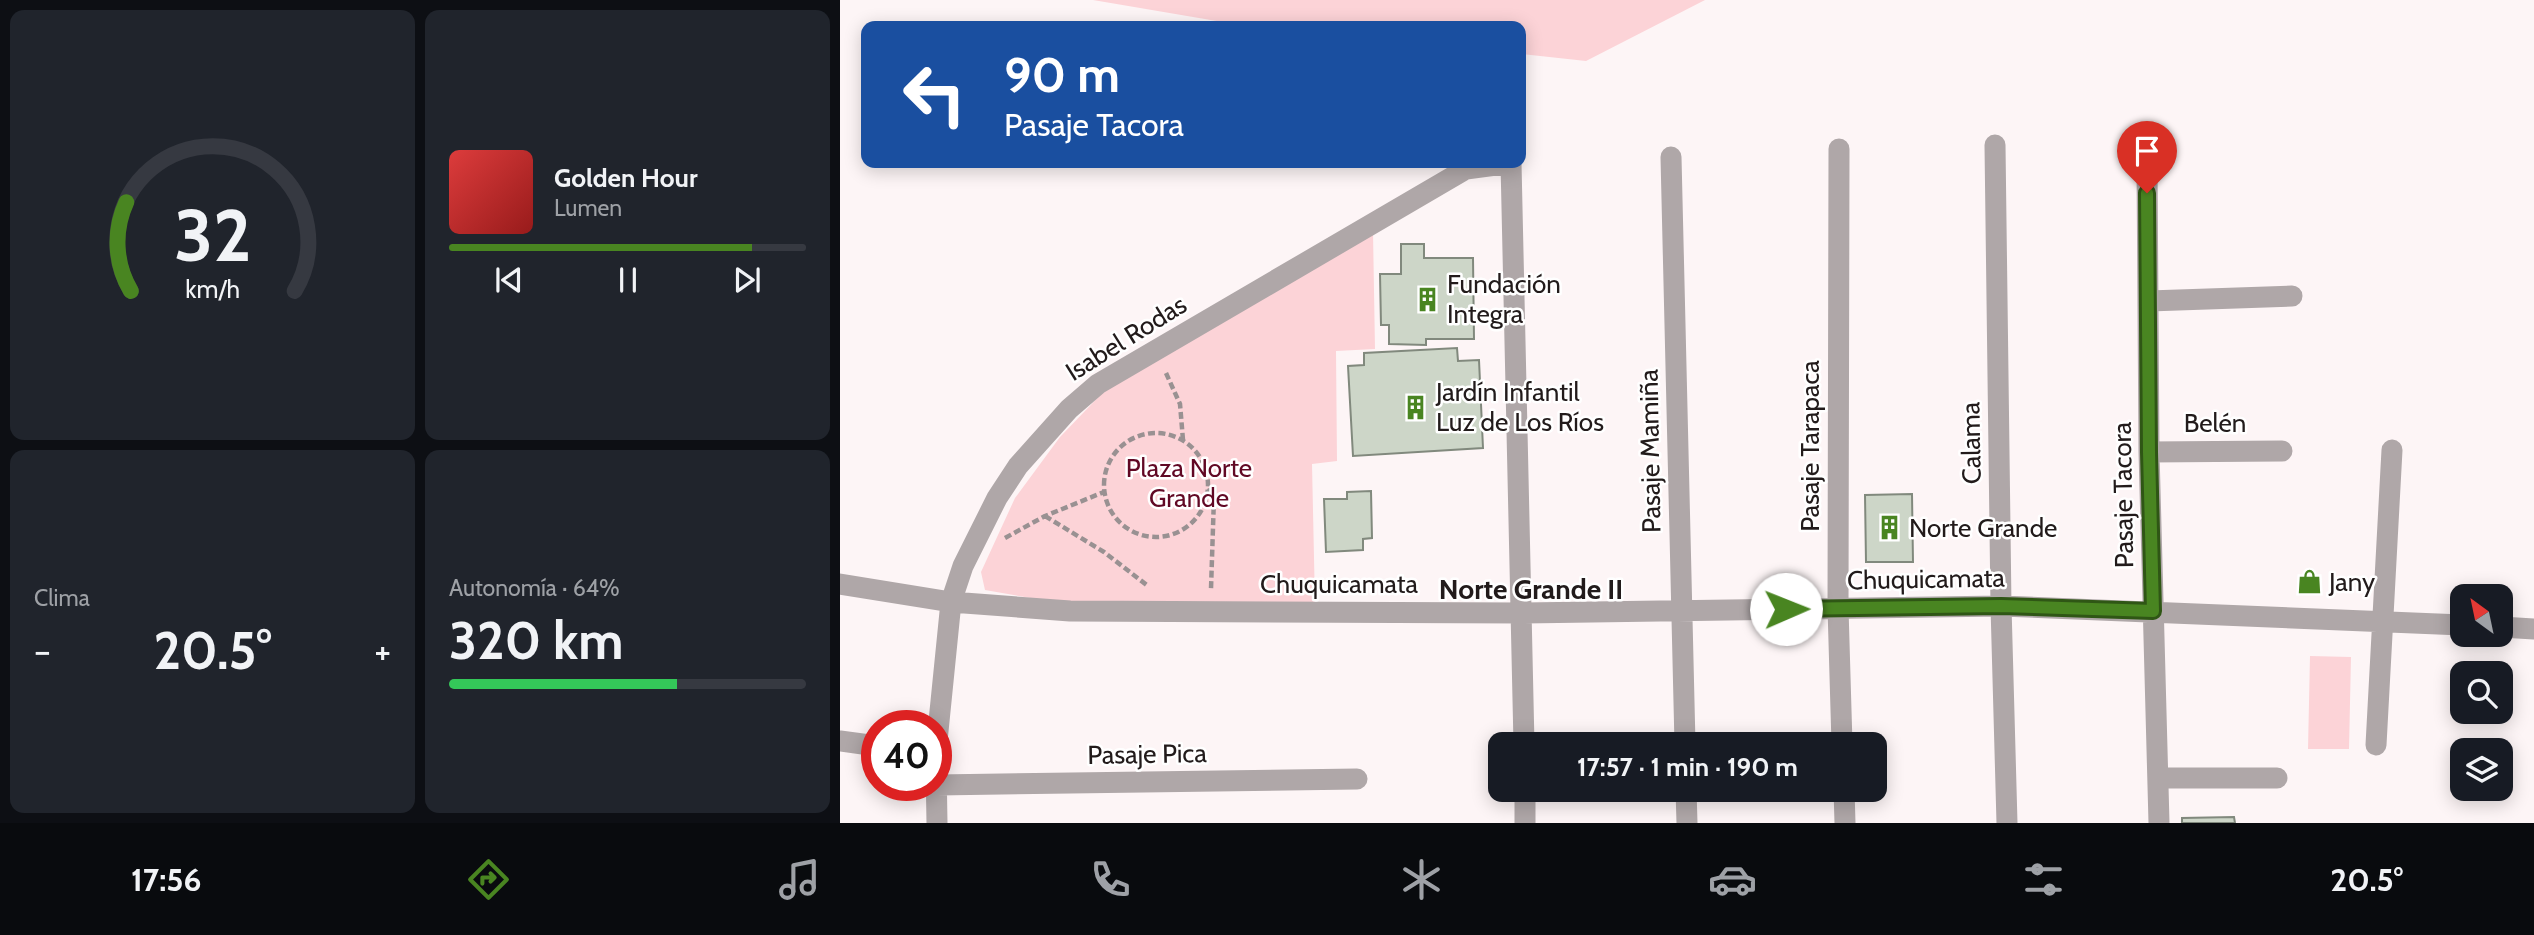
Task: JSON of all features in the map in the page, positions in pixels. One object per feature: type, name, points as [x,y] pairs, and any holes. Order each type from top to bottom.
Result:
[{"type":"street","name":"Calama","points":[[1995,145],[2001,606],[2007,823]]},
{"type":"street","name":"Pasaje Tarapaca","points":[[1839,149],[1838,608],[1842,732]]},
{"type":"street","name":"Pasaje Mamiña","points":[[1671,157],[1685,732]]},
{"type":"street","name":"Pasaje Tacora","points":[[2147,166],[2149,452],[2159,823]]},
{"type":"street","name":"Isabel Rodas","points":[[940,710],[951,602],[963,566],[979,531],[1018,466],[1069,409],[1098,384],[1155,350],[1466,169],[1474,168]]},
{"type":"street","points":[[1511,168],[1524,732]]},
{"type":"street","points":[[2149,301],[2292,296]]},
{"type":"street","points":[[2376,745],[2392,450]]},
{"type":"street","name":"Belén","points":[[2149,452],[2282,451]]},
{"type":"street","name":"Chuquicamata","points":[[840,584],[951,602],[1070,611],[1522,613],[2001,606],[2450,624]]},
{"type":"street","points":[[2513,628],[2534,629]]},
{"type":"street","points":[[840,741],[861,744]]},
{"type":"street","points":[[2159,778],[2277,778]]},
{"type":"street","name":"Pasaje Pica","points":[[952,785],[1357,779]]},
{"type":"street","points":[[937,801],[937,823]]},
{"type":"street","points":[[1525,802],[1525,823]]},
{"type":"street","points":[[1686,802],[1687,823]]},
{"type":"street","points":[[1844,802],[1845,823]]},
{"type":"path","points":[[1155,350],[1180,404],[1183,440]]},
{"type":"path","points":[[1154,433],[1172,435],[1183,440],[1200,455],[1207,471],[1209,488],[1205,505],[1196,520],[1183,531],[1166,537],[1150,537],[1133,532],[1119,522],[1109,508],[1104,492],[1105,475],[1111,459],[1122,445],[1137,436],[1154,433]]},
{"type":"path","points":[[1209,488],[1214,497],[1210,601]]},
{"type":"path","points":[[1002,540],[1045,516],[1104,492]]},
{"type":"path","points":[[1045,516],[1104,552],[1157,593]]},
{"type":"green space","points":[[1093,0],[1705,0],[1586,61],[1526,55],[1526,21],[1217,21]]},
{"type":"green space","name":"Plaza Norte Grande","points":[[1373,232],[1375,349],[1336,351],[1337,461],[1312,464],[1315,604],[1088,608],[985,590],[981,572],[1015,498],[1060,437],[1108,387]]},
{"type":"green space","points":[[2310,656],[2351,657],[2349,749],[2308,749]]},
{"type":"building","name":"Fundación Integra","points":[[1401,244],[1424,244],[1424,258],[1473,258],[1474,339],[1426,339],[1426,345],[1389,344],[1389,325],[1381,325],[1380,274],[1401,274]]},
{"type":"building","name":"Jardín Infantil Luz de Los Ríos","points":[[1457,348],[1458,361],[1479,360],[1483,448],[1353,456],[1348,366],[1364,365],[1364,353]]},
{"type":"building","points":[[1371,491],[1372,538],[1363,539],[1363,550],[1326,552],[1324,499],[1347,499],[1347,492]]},
{"type":"building","name":"Norte Grande","points":[[1912,494],[1913,562],[1866,562],[1865,495]]},
{"type":"building","points":[[2234,817],[2235,823],[2182,823],[2182,818]]},
{"type":"place","name":"Fundación Integra","points":[[1427,299]]},
{"type":"place","name":"Jardín Infantil Luz de Los Ríos","points":[[1416,407]]},
{"type":"place","name":"Norte Grande","points":[[1889,528]]},
{"type":"place","name":"Jany","points":[[2309,582]]},
{"type":"district","name":"Norte Grande II","points":[[1531,589]]},
{"type":"route","points":[[1786,609],[2001,606],[2153,611],[2147,193]]}]
